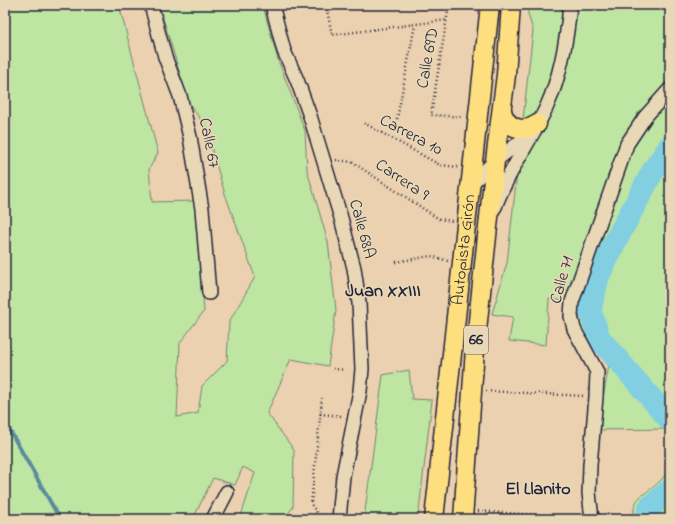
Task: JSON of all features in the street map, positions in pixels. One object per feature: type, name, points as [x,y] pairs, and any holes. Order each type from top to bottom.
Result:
[{"type":"highway","name":"Autopista Girón","points":[[434,519],[490,5]]},
{"type":"highway","name":"Autopista Girón","points":[[467,515],[476,342],[509,44],[511,5]]},
{"type":"highway","points":[[502,111],[506,121],[515,128],[526,129],[537,124]]},
{"type":"street","name":"Calle 67","points":[[151,5],[165,57],[180,96],[190,137],[202,209],[209,293]]},
{"type":"street","name":"Calle 68A","points":[[272,5],[284,51],[298,80],[323,158],[354,268],[360,303],[362,371],[355,418],[343,476],[339,504],[339,519]]},
{"type":"street","points":[[488,227],[507,177],[537,124],[554,90],[560,69],[570,5]]},
{"type":"street","name":"Calle 71","points":[[592,519],[589,493],[597,372],[574,329],[571,316],[572,302],[627,144],[645,117],[670,89]]},
{"type":"street","points":[[472,175],[520,144],[537,124]]},
{"type":"street","points":[[213,519],[227,492]]},
{"type":"path","points":[[326,5],[332,35],[447,20]]},
{"type":"path","name":"Calle 69D","points":[[450,5],[431,115],[478,118]]},
{"type":"path","points":[[397,119],[414,25]]},
{"type":"path","name":"Carrera 10","points":[[364,123],[440,165],[472,175]]},
{"type":"path","name":"Carrera 9","points":[[323,158],[352,162],[439,219],[466,224]]},
{"type":"path","points":[[396,262],[431,256],[462,265]]},
{"type":"path","points":[[333,369],[362,371]]},
{"type":"path","points":[[480,390],[596,397]]},
{"type":"path","points":[[322,398],[311,504],[322,519]]},
{"type":"path","points":[[320,414],[355,418]]},
{"type":"path","points":[[467,515],[534,515],[533,519]]},
{"type":"green space","points":[[5,5],[119,5],[158,153],[149,169],[152,202],[195,201],[204,311],[180,343],[177,417],[198,413],[202,386],[227,361],[229,322],[255,277],[224,191],[205,126],[189,103],[159,5],[261,5],[264,10],[278,60],[305,131],[307,170],[328,242],[336,310],[328,366],[291,359],[267,413],[294,450],[293,507],[284,519],[240,519],[255,473],[243,467],[235,485],[213,478],[193,519],[5,519]]},
{"type":"green space","points":[[528,5],[670,5],[670,432],[668,429],[597,430],[609,365],[590,344],[582,331],[579,314],[580,303],[549,299],[546,345],[509,341],[513,317],[492,314],[507,263],[533,30],[528,14]]},
{"type":"green space","points":[[409,370],[412,399],[432,400],[418,519],[364,519],[383,375]]},
{"type":"green space","points":[[670,469],[670,519],[634,519],[634,511],[637,500],[655,486]]},
{"type":"waterway","points":[[670,146],[654,169],[614,244],[598,277],[590,310],[599,338],[670,420]]},
{"type":"waterway","points":[[5,422],[60,519]]},
{"type":"waterway","points":[[646,519],[650,507],[670,490]]},
{"type":"district","name":"Juan XXIII","points":[[383,292]]},
{"type":"district","name":"El Llanito","points":[[538,490]]}]
